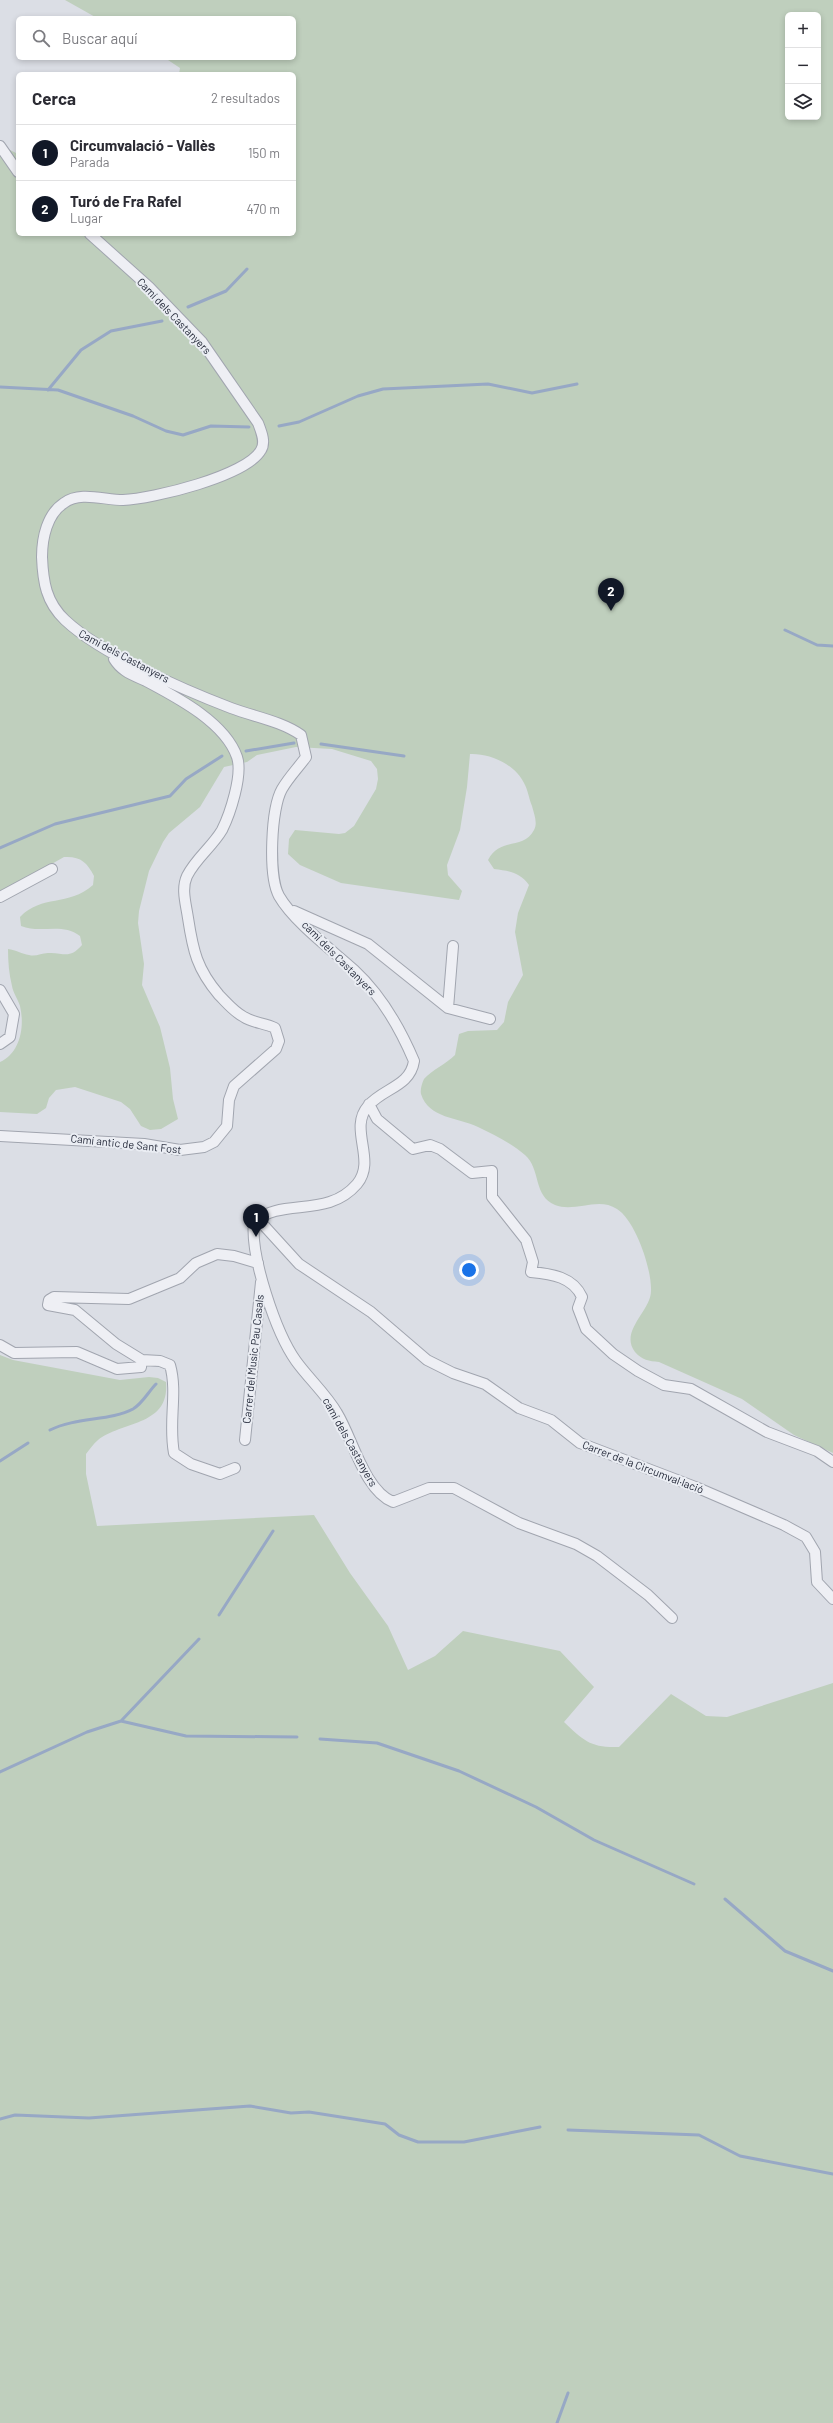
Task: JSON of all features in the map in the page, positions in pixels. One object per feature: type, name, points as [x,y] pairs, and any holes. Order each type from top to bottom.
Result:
[{"type":"street","points":[[0,146],[16,169]]},
{"type":"street","name":"Camí dels Castanyers","points":[[92,236],[149,287],[202,342],[258,423],[263,436],[262,450],[253,461],[239,469],[191,486],[141,498],[124,500],[77,497],[64,502],[53,513],[47,525],[42,554],[42,578],[46,594],[58,614],[74,629],[114,653],[213,701],[288,726],[301,736],[306,757],[282,789],[275,813],[274,886],[288,908]]},
{"type":"street","name":"Camí antic de Sant Fost","points":[[0,1136],[144,1144],[180,1150],[204,1146],[222,1135],[227,1126],[229,1100],[234,1086],[270,1056],[276,1049],[279,1041],[275,1028],[244,1018],[228,1004],[202,974],[197,964],[192,942],[185,899],[184,888],[186,878],[200,855],[222,830],[238,778],[240,768],[237,757],[225,737],[191,706],[126,672],[114,659],[114,653]]},
{"type":"street","points":[[0,897],[52,869]]},
{"type":"street","points":[[288,908],[368,944],[448,1008],[490,1019]]},
{"type":"street","name":"camí dels Castanyers","points":[[288,908],[356,972],[385,1006],[414,1061],[412,1069],[403,1082],[369,1104],[360,1116],[360,1129],[366,1163],[363,1174],[352,1189],[319,1206],[272,1211],[254,1222],[253,1230],[258,1264],[284,1340],[296,1361],[328,1398],[338,1414],[356,1454],[383,1498],[393,1502],[429,1488],[454,1488],[519,1522],[576,1544],[598,1556],[648,1595],[672,1618]]},
{"type":"street","points":[[448,1008],[453,946]]},
{"type":"street","points":[[0,990],[14,1014],[10,1036],[0,1044]]},
{"type":"street","points":[[369,1104],[378,1119],[412,1149],[430,1145],[440,1149],[472,1173],[492,1171],[492,1197],[526,1240],[533,1262],[531,1272],[555,1275],[577,1287],[582,1297],[578,1308],[586,1329],[613,1354],[638,1372],[664,1385],[691,1389],[767,1432],[817,1451],[833,1462]]},
{"type":"street","name":"Carrer de la Circumval·lació","points":[[258,1219],[299,1264],[371,1312],[427,1360],[453,1373],[485,1384],[519,1408],[551,1420],[580,1443],[698,1488],[784,1525],[806,1537],[816,1552],[817,1582],[833,1599]]},
{"type":"street","points":[[235,1468],[220,1474],[191,1464],[174,1452],[170,1434],[174,1379],[170,1365],[160,1361],[142,1360],[116,1344],[75,1310],[48,1305],[50,1300],[54,1297],[129,1299],[180,1278],[196,1263],[217,1254],[234,1256],[258,1264]]},
{"type":"street","name":"Carrer del Music Pau Casals","points":[[245,1440],[262,1278]]},
{"type":"street","points":[[0,1345],[14,1353],[77,1352],[117,1369],[141,1367],[142,1360]]},
{"type":"green space","points":[[65,0],[833,0],[833,1453],[794,1435],[742,1399],[659,1362],[646,1360],[640,1357],[635,1352],[631,1344],[631,1336],[637,1321],[650,1299],[651,1282],[642,1247],[624,1215],[610,1205],[594,1204],[563,1207],[548,1201],[540,1189],[530,1161],[525,1155],[515,1147],[478,1127],[437,1113],[430,1108],[421,1094],[421,1086],[424,1079],[455,1055],[459,1034],[468,1031],[497,1030],[504,1022],[508,1002],[523,975],[515,932],[518,913],[529,885],[522,877],[518,875],[494,869],[488,860],[499,848],[524,840],[530,836],[536,824],[532,806],[524,783],[514,770],[501,761],[485,755],[470,754],[467,787],[460,830],[447,865],[448,875],[462,891],[459,900],[341,883],[300,865],[288,854],[289,839],[295,830],[339,834],[345,833],[354,826],[376,789],[378,779],[377,769],[371,761],[332,749],[296,747],[257,755],[247,762],[224,767],[200,807],[169,833],[163,842],[149,871],[139,911],[138,923],[144,964],[142,985],[160,1027],[170,1068],[173,1099],[178,1119],[161,1129],[150,1130],[141,1126],[130,1109],[121,1102],[75,1087],[56,1090],[49,1098],[46,1108],[37,1114],[0,1112],[0,1062],[7,1058],[16,1046],[21,1031],[22,1022],[20,1006],[13,991],[10,977],[8,949],[32,955],[48,953],[70,954],[82,945],[80,936],[73,932],[59,929],[36,929],[21,926],[20,917],[37,905],[65,899],[84,892],[93,885],[94,876],[89,867],[79,859],[64,857],[0,893],[0,145],[16,153],[16,236],[296,236],[296,72],[179,72],[180,68],[168,60],[296,60],[296,16],[93,16]]},
{"type":"green space","points":[[0,1355],[13,1360],[120,1380],[149,1377],[158,1378],[166,1382],[165,1396],[161,1407],[153,1415],[108,1434],[98,1440],[86,1454],[86,1474],[97,1526],[314,1515],[350,1573],[388,1626],[408,1670],[435,1656],[463,1631],[560,1651],[594,1687],[564,1722],[583,1739],[595,1745],[619,1747],[671,1694],[706,1716],[727,1717],[833,1683],[833,2423],[0,2423]]},
{"type":"waterway","points":[[188,307],[226,291],[247,269]]},
{"type":"waterway","points":[[48,390],[81,350],[111,331],[162,321]]},
{"type":"waterway","points":[[279,426],[299,422],[358,396],[383,389],[488,384],[532,393],[577,384]]},
{"type":"waterway","points":[[0,387],[58,390],[133,416],[166,431],[183,435],[211,426],[249,427]]},
{"type":"waterway","points":[[785,630],[817,645],[833,646]]},
{"type":"waterway","points":[[246,751],[294,743]]},
{"type":"waterway","points":[[321,744],[404,756]]},
{"type":"waterway","points":[[0,848],[55,824],[170,796],[186,779],[222,756]]},
{"type":"waterway","points":[[50,1430],[71,1423],[124,1413],[136,1407],[156,1384]]},
{"type":"waterway","points":[[0,1461],[28,1443]]},
{"type":"waterway","points":[[219,1615],[273,1531]]},
{"type":"waterway","points":[[121,1721],[199,1639]]},
{"type":"waterway","points":[[0,1772],[87,1732],[121,1721],[186,1736],[297,1737]]},
{"type":"waterway","points":[[320,1739],[377,1743],[459,1771],[536,1807],[594,1840],[694,1884]]},
{"type":"waterway","points":[[725,1899],[785,1951],[833,1971]]},
{"type":"waterway","points":[[0,2119],[15,2115],[89,2118],[250,2106],[291,2113],[309,2112],[385,2124],[399,2135],[418,2142],[464,2142],[540,2127]]},
{"type":"waterway","points":[[568,2130],[699,2135],[740,2156],[833,2174]]},
{"type":"waterway","points":[[557,2423],[568,2393]]},
{"type":"place","name":"Turó de Fra Rafel","points":[[611,611]]},
{"type":"place","name":"Circumvalació - Vallès","points":[[256,1237]]}]
